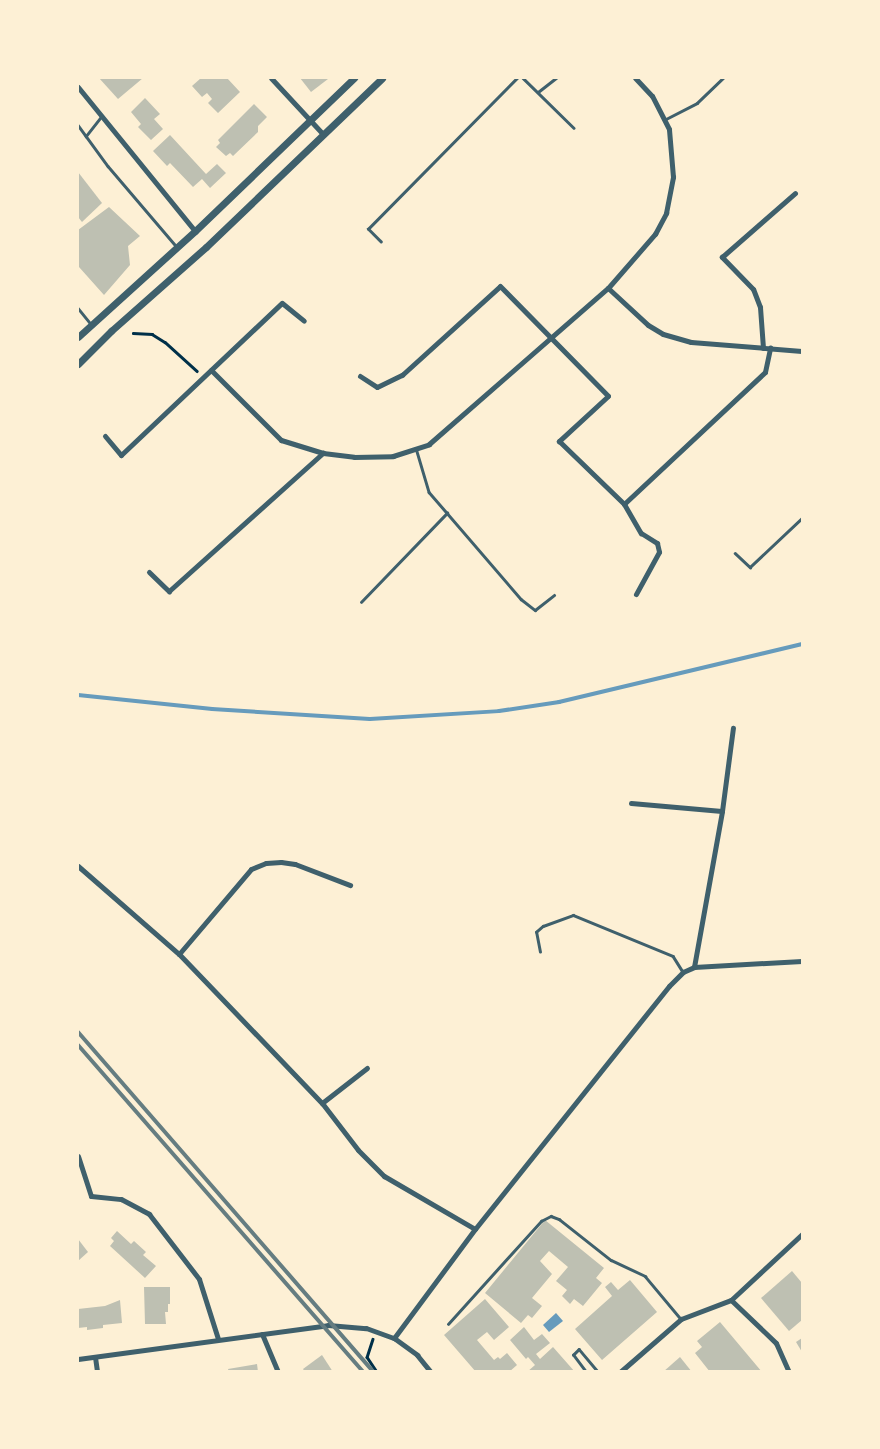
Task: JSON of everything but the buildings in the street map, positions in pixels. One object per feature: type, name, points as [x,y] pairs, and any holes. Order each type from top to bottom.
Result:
[{"type":"street","points":[[271,78],[322,133]]},
{"type":"street","points":[[78,337],[195,231],[354,78]]},
{"type":"street","points":[[78,364],[111,331],[206,247],[322,133],[382,78]]},
{"type":"street","points":[[211,370],[281,440],[322,452],[354,457],[393,456],[429,444],[608,288],[655,234],[666,213],[673,177],[669,129],[652,96],[635,78]]},
{"type":"street","points":[[78,87],[195,231]]},
{"type":"street","points":[[763,348],[760,307],[753,289],[722,257],[795,193]]},
{"type":"street","points":[[360,376],[377,387],[402,375],[500,286],[608,396],[559,441],[624,504],[641,534],[657,544],[659,552],[636,594]]},
{"type":"street","points":[[608,288],[648,326],[663,334],[691,342],[802,351]]},
{"type":"street","points":[[105,436],[121,455],[282,303],[304,321]]},
{"type":"street","points":[[624,504],[765,372],[770,348]]},
{"type":"street","points":[[149,572],[169,591],[322,452]]},
{"type":"street","points":[[694,967],[722,811],[732,728]]},
{"type":"street","points":[[632,803],[722,811]]},
{"type":"street","points":[[179,954],[251,869],[266,863],[281,862],[295,864],[350,885]]},
{"type":"street","points":[[78,866],[179,954],[322,1103],[358,1150],[384,1176],[475,1229]]},
{"type":"street","points":[[394,1338],[475,1229],[669,986],[683,972],[694,967],[802,961]]},
{"type":"street","points":[[322,1103],[367,1068]]},
{"type":"street","points":[[78,1156],[91,1196],[121,1199],[150,1214],[199,1279],[218,1339]]},
{"type":"street","points":[[620,1372],[681,1319],[731,1300],[802,1234]]},
{"type":"street","points":[[731,1300],[776,1343],[789,1372]]},
{"type":"street","points":[[78,1359],[218,1339],[328,1326],[366,1328],[394,1338],[417,1355],[432,1372]]},
{"type":"street","points":[[262,1334],[278,1372]]},
{"type":"street","points":[[95,1357],[97,1372]]},
{"type":"lane","points":[[382,242],[368,229],[517,78]]},
{"type":"lane","points":[[523,78],[574,128]]},
{"type":"lane","points":[[538,92],[556,78]]},
{"type":"lane","points":[[664,120],[697,103],[723,78]]},
{"type":"lane","points":[[86,136],[102,116]]},
{"type":"lane","points":[[78,125],[108,166],[177,247]]},
{"type":"lane","points":[[78,308],[91,324]]},
{"type":"lane","points":[[416,448],[429,492],[521,599],[535,610],[554,595]]},
{"type":"lane","points":[[361,602],[447,513]]},
{"type":"lane","points":[[735,553],[750,567],[802,518]]},
{"type":"lane","points":[[540,952],[536,932],[543,926],[572,915],[673,956],[683,972]]},
{"type":"lane","points":[[448,1324],[541,1221],[551,1216],[559,1219],[611,1260],[645,1276],[681,1319]]},
{"type":"lane","points":[[586,1372],[573,1355],[579,1349],[598,1372]]},
{"type":"path","points":[[133,333],[152,334],[165,342],[195,372],[211,370]]},
{"type":"path","points":[[375,1331],[367,1358],[377,1372]]},
{"type":"water","points":[[556,1313],[563,1321],[549,1332],[543,1325]]},
{"type":"waterway","points":[[78,695],[212,709],[370,719],[499,711],[559,702],[802,644]]},
{"type":"railway","points":[[78,1032],[374,1372]]},
{"type":"railway","points":[[78,1045],[363,1372]]}]
